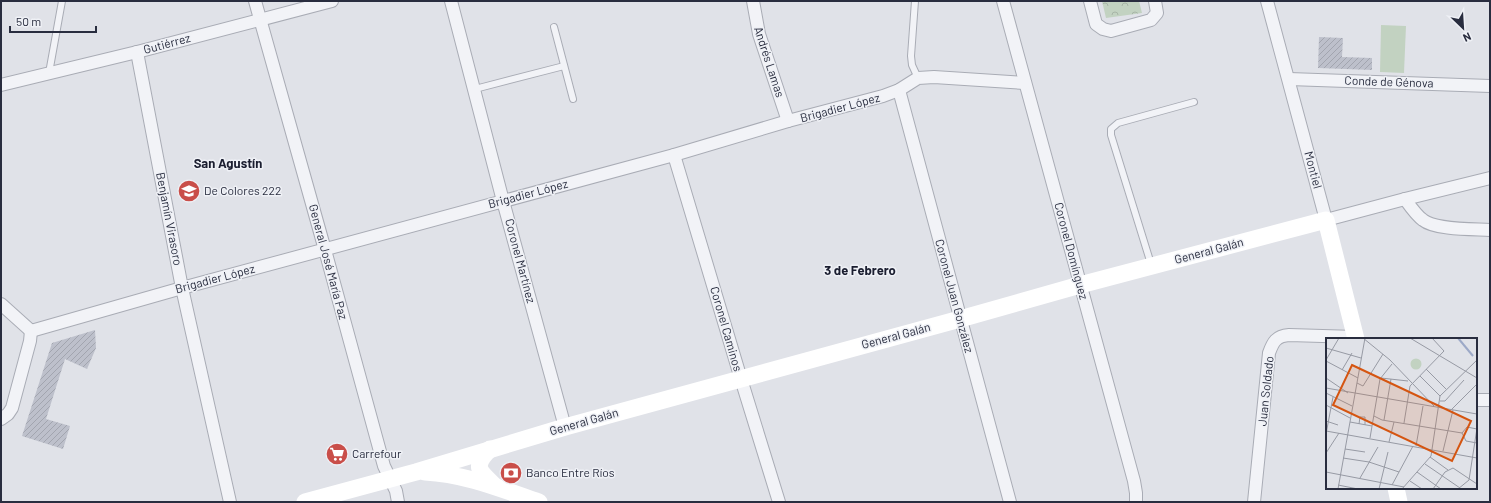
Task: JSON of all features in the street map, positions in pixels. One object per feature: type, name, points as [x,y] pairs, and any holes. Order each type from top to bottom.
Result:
[{"type":"street","name":"General José María Paz","points":[[255,1],[326,250],[384,466],[396,491],[398,502]]},
{"type":"street","name":"Gutiérrez","points":[[1,85],[138,52],[332,1]]},
{"type":"street","name":"Coronel Martínez","points":[[451,1],[503,201],[565,427]]},
{"type":"street","name":"Andrés Lamas","points":[[753,1],[759,34],[788,121]]},
{"type":"street","name":"Coronel Domínguez","points":[[1003,1],[1134,482],[1136,502]]},
{"type":"street","points":[[1090,1],[1096,24],[1103,29],[1111,31],[1151,20],[1157,13],[1155,1]]},
{"type":"street","name":"Montiel","points":[[1267,1],[1289,79],[1356,338]]},
{"type":"street","name":"Benjamín Virasoro","points":[[138,52],[182,288],[230,502]]},
{"type":"street","points":[[918,78],[934,77],[1025,83]]},
{"type":"street","name":"Brigadier López","points":[[30,331],[182,288],[674,155],[788,121],[883,96],[899,90],[918,78]]},
{"type":"street","name":"Conde de Génova","points":[[1289,79],[1490,86]]},
{"type":"street","name":"Coronel Juan González","points":[[899,90],[1010,502]]},
{"type":"street","name":"Coronel Caminos","points":[[674,155],[779,502]]},
{"type":"street","name":"General Galán","points":[[304,502],[416,472],[565,427],[1080,285],[1490,178]]},
{"type":"street","points":[[1405,199],[1422,220],[1430,225],[1490,230]]},
{"type":"street","points":[[1,304],[30,331],[30,342],[12,408],[8,414],[1,419]]},
{"type":"street","name":"Juan Soldado","points":[[1254,502],[1269,353],[1272,343],[1276,338],[1282,335],[1356,338]]},
{"type":"street","points":[[1477,400],[1490,400]]},
{"type":"street","points":[[490,449],[479,461],[479,467],[484,476],[495,486]]},
{"type":"street","points":[[416,472],[454,475],[495,486],[539,502]]},
{"type":"street","points":[[1396,489],[1399,502]]},
{"type":"lane","points":[[49,73],[62,1]]},
{"type":"lane","points":[[915,1],[911,56],[912,65],[918,78]]},
{"type":"lane","points":[[554,27],[573,99]]},
{"type":"lane","points":[[475,89],[564,66]]},
{"type":"lane","points":[[1151,266],[1111,135],[1112,129],[1118,124],[1194,102]]},
{"type":"green space","points":[[1102,1],[1139,1],[1142,13],[1106,18]]},
{"type":"green space","points":[[1381,25],[1406,26],[1404,73],[1380,72]]},
{"type":"building","points":[[1319,37],[1343,38],[1342,57],[1372,58],[1372,70],[1318,68]]},
{"type":"building","points":[[95,330],[96,348],[87,369],[65,359],[46,419],[70,426],[63,449],[22,436],[52,343]]},
{"type":"place","name":"De Colores 222","points":[[189,191]]},
{"type":"place","name":"Carrefour","points":[[337,454]]},
{"type":"place","name":"Banco Entre Ríos","points":[[511,473]]},
{"type":"district","name":"San Agustín","points":[[228,163]]},
{"type":"district","name":"3 de Febrero","points":[[860,270]]}]
